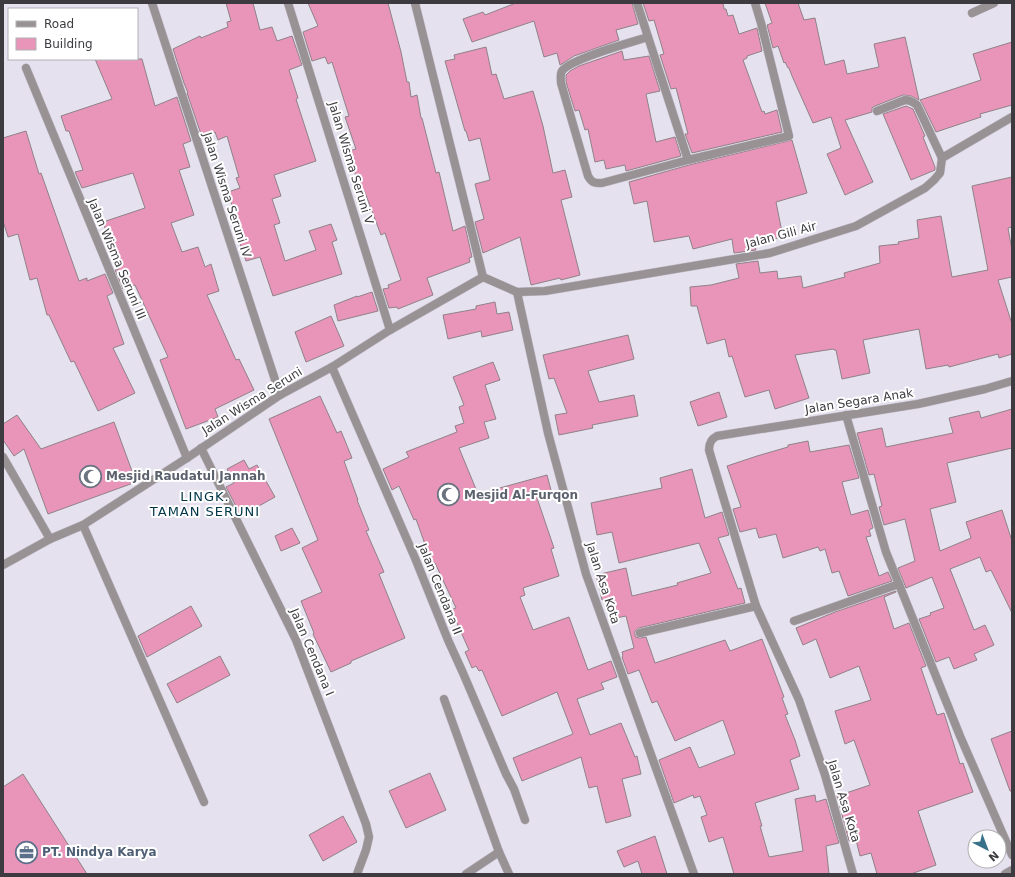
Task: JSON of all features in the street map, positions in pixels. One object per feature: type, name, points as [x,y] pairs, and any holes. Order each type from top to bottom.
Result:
[{"type":"street","name":"Jalan Wisma Seruni IV","points":[[152,3],[280,395]]},
{"type":"street","name":"Jalan Wisma Seruni V","points":[[288,3],[390,330]]},
{"type":"street","points":[[415,3],[483,277],[517,292]]},
{"type":"street","points":[[638,3],[688,160]]},
{"type":"street","points":[[648,37],[584,58],[562,70],[560,76],[561,83],[588,176],[594,183],[602,183],[688,160],[789,136],[755,3]]},
{"type":"street","points":[[972,13],[994,3]]},
{"type":"street","name":"Jalan Wisma Seruni III","points":[[26,68],[187,458]]},
{"type":"street","points":[[877,111],[905,100],[910,100],[913,102],[916,105],[942,158],[1012,117]]},
{"type":"street","name":"Jalan Gili Air","points":[[517,292],[545,291],[770,253],[856,226],[925,188],[940,173],[942,158]]},
{"type":"street","name":"Jalan Wisma Seruni","points":[[3,565],[50,539],[83,525],[187,458],[280,395],[332,367],[390,330],[483,277]]},
{"type":"street","name":"Jalan Asa Kota","points":[[517,292],[548,432],[586,574],[694,874]]},
{"type":"street","name":"Jalan Cendana II","points":[[332,367],[412,551],[448,640],[506,774],[514,789],[525,820]]},
{"type":"street","name":"Jalan Segara Anak","points":[[710,441],[717,436],[918,404],[985,389],[1012,381]]},
{"type":"street","points":[[846,415],[886,552],[960,736],[1012,855]]},
{"type":"street","name":"Jalan Asa Kota","points":[[710,441],[709,450],[756,606],[799,700],[825,775],[853,874]]},
{"type":"street","name":"Jalan Cendana I","points":[[201,448],[296,640],[366,824],[369,837],[357,874]]},
{"type":"street","points":[[3,457],[50,539]]},
{"type":"street","points":[[83,525],[204,802]]},
{"type":"street","points":[[794,621],[899,584]]},
{"type":"street","points":[[640,633],[756,606]]},
{"type":"street","points":[[444,699],[499,852],[509,874]]},
{"type":"street","points":[[466,874],[499,852]]},
{"type":"street","points":[[1005,874],[1012,870]]},
{"type":"building","points":[[226,3],[253,3],[260,30],[272,27],[277,41],[292,36],[302,65],[289,70],[298,98],[296,99],[316,161],[274,175],[281,196],[272,199],[280,223],[274,225],[285,261],[316,250],[309,231],[331,224],[337,240],[332,242],[342,274],[273,296],[260,257],[246,261],[231,217],[235,216],[228,192],[240,188],[236,178],[239,177],[227,136],[218,140],[215,132],[202,137],[173,49],[200,36],[201,38],[228,27],[227,22],[231,21]]},
{"type":"building","points":[[308,3],[388,3],[407,82],[409,82],[411,97],[417,95],[421,118],[436,173],[439,172],[453,231],[465,226],[472,257],[469,258],[470,262],[427,278],[433,295],[398,309],[397,307],[389,308],[383,289],[389,288],[388,285],[401,280],[385,233],[381,235],[364,190],[360,191],[349,151],[356,149],[345,117],[349,116],[332,62],[328,64],[325,57],[312,61],[303,32],[318,26]]},
{"type":"building","points":[[516,3],[632,3],[638,24],[616,30],[619,40],[574,56],[560,65],[557,53],[544,57],[534,21],[472,42],[463,19],[483,12],[485,15]]},
{"type":"building","points":[[643,3],[723,3],[724,9],[726,9],[728,16],[733,15],[739,34],[757,28],[762,51],[747,56],[747,58],[743,60],[762,112],[764,111],[765,114],[777,110],[782,132],[692,153],[685,134],[688,134],[676,88],[671,89],[660,55],[664,54],[654,20],[649,21]]},
{"type":"building","points":[[765,3],[798,3],[804,20],[815,18],[825,65],[844,60],[847,74],[879,67],[874,44],[905,37],[919,100],[911,96],[903,95],[875,106],[872,108],[872,112],[845,120],[873,182],[845,195],[827,154],[841,148],[831,117],[813,123],[789,68],[785,62],[784,63],[778,46],[773,48],[767,25],[772,23]]},
{"type":"building","points":[[1012,42],[1012,105],[980,114],[981,117],[936,132],[920,100],[981,80],[973,54]]},
{"type":"building","points":[[486,47],[492,75],[496,74],[504,99],[533,91],[543,126],[553,173],[565,170],[572,197],[561,200],[580,275],[531,285],[520,237],[483,253],[475,222],[484,219],[475,184],[490,180],[480,138],[469,141],[465,131],[445,61],[455,59],[454,55]]},
{"type":"building","points":[[622,51],[624,60],[649,56],[660,91],[646,94],[656,142],[675,137],[681,156],[626,171],[625,165],[606,169],[604,160],[595,162],[588,129],[585,130],[579,110],[575,111],[566,82],[566,75],[579,66]]},
{"type":"building","points":[[142,59],[155,106],[177,97],[191,141],[183,144],[190,167],[179,170],[194,215],[171,223],[182,252],[198,247],[205,267],[211,264],[219,291],[207,295],[236,360],[239,359],[254,390],[215,409],[218,417],[186,429],[160,360],[168,357],[135,285],[123,289],[115,270],[119,269],[103,222],[145,208],[133,173],[82,188],[75,172],[83,170],[69,131],[66,131],[61,116],[112,99],[95,60]]},
{"type":"building","points":[[906,106],[913,109],[925,136],[923,137],[935,167],[935,170],[911,180],[883,114]]},
{"type":"building","points":[[26,131],[39,174],[41,173],[79,281],[87,278],[87,281],[105,274],[113,293],[107,296],[124,344],[113,348],[135,393],[98,411],[74,361],[71,362],[49,315],[47,315],[37,278],[30,280],[18,234],[8,237],[3,221],[3,138]]},
{"type":"building","points":[[792,140],[807,193],[776,202],[783,237],[754,243],[756,250],[734,253],[732,239],[693,249],[689,236],[654,242],[647,201],[634,204],[629,182],[689,165]]},
{"type":"building","points":[[1012,177],[1012,227],[1008,228],[1012,250],[1012,277],[998,280],[1012,324],[1012,354],[999,358],[998,354],[949,367],[948,365],[926,369],[919,329],[863,340],[870,373],[842,379],[836,350],[833,349],[795,355],[809,398],[775,409],[769,390],[745,397],[732,356],[729,357],[725,339],[707,344],[697,306],[691,306],[690,287],[711,285],[739,278],[736,264],[758,261],[760,273],[777,271],[778,279],[801,276],[803,288],[845,277],[844,273],[880,263],[879,246],[899,244],[898,242],[919,238],[917,220],[941,216],[952,277],[988,270],[972,186]]},
{"type":"building","points":[[372,292],[378,311],[338,321],[334,305]]},
{"type":"building","points":[[495,302],[497,314],[509,312],[513,330],[482,337],[481,331],[448,339],[443,315],[476,309],[476,306]]},
{"type":"building","points":[[331,316],[344,346],[306,362],[295,332]]},
{"type":"building","points":[[628,335],[634,359],[588,371],[599,402],[634,395],[638,416],[592,425],[593,428],[559,435],[555,415],[567,413],[554,378],[549,379],[543,355]]},
{"type":"building","points":[[493,362],[500,380],[485,385],[496,419],[484,422],[489,438],[459,448],[478,494],[547,475],[552,494],[537,498],[554,548],[551,549],[559,576],[523,588],[525,595],[520,597],[533,630],[569,617],[588,670],[611,661],[617,677],[601,683],[604,689],[577,699],[590,735],[621,723],[635,757],[637,756],[641,774],[622,779],[631,816],[606,823],[597,786],[589,788],[581,757],[522,781],[513,758],[573,734],[557,692],[502,716],[482,670],[479,671],[476,666],[472,668],[465,652],[469,650],[451,610],[456,608],[435,563],[432,564],[416,519],[414,520],[399,486],[392,490],[383,469],[409,457],[406,452],[457,432],[455,426],[464,423],[459,407],[464,405],[453,377]]},
{"type":"building","points":[[719,392],[727,417],[698,426],[690,402]]},
{"type":"building","points":[[320,396],[337,433],[341,431],[352,458],[344,461],[369,530],[366,531],[384,572],[379,574],[405,638],[351,661],[351,663],[331,672],[313,634],[314,633],[301,601],[322,592],[302,548],[318,540],[269,419]]},
{"type":"building","points":[[1012,409],[1012,448],[947,463],[956,502],[930,509],[940,551],[971,538],[966,522],[1002,510],[1012,541],[1012,613],[991,570],[986,572],[980,557],[950,569],[974,630],[985,625],[994,645],[974,654],[977,660],[954,669],[949,657],[936,662],[919,619],[944,608],[932,577],[906,588],[898,568],[915,561],[905,519],[884,525],[879,507],[882,506],[874,474],[869,475],[857,433],[882,428],[886,447],[953,433],[949,418],[979,411],[981,418]]},
{"type":"building","points":[[17,415],[41,449],[114,422],[136,482],[48,514],[24,449],[14,456],[3,440],[3,424]]},
{"type":"building","points":[[808,441],[810,452],[849,445],[859,478],[842,482],[851,515],[868,510],[873,528],[869,530],[871,536],[866,537],[879,576],[888,572],[892,581],[848,596],[839,571],[832,573],[825,549],[820,551],[818,547],[783,558],[776,534],[759,538],[756,528],[740,532],[733,509],[741,507],[727,466],[788,447],[788,445]]},
{"type":"building","points":[[244,460],[249,469],[257,465],[275,497],[241,516],[226,487],[234,483],[227,469]]},
{"type":"building","points":[[692,469],[705,518],[722,512],[729,535],[718,538],[738,589],[741,588],[745,603],[639,628],[635,631],[635,635],[639,638],[646,637],[655,663],[725,640],[730,651],[762,639],[784,697],[782,698],[788,714],[785,715],[800,756],[790,760],[799,789],[755,803],[762,826],[760,826],[769,857],[803,851],[795,799],[815,795],[816,802],[826,799],[839,843],[826,846],[829,874],[734,874],[723,837],[709,842],[701,817],[707,815],[700,796],[694,798],[693,795],[674,803],[659,760],[690,747],[699,768],[735,754],[723,720],[675,741],[657,701],[652,703],[639,670],[628,674],[622,657],[622,652],[634,648],[626,616],[611,619],[606,599],[602,600],[596,575],[626,568],[632,596],[678,585],[677,583],[711,573],[699,543],[619,563],[612,532],[597,535],[591,503],[662,488],[660,478]]},
{"type":"building","points":[[292,528],[300,543],[281,551],[275,536]]},
{"type":"building","points":[[896,591],[884,597],[894,629],[909,623],[926,666],[921,668],[937,715],[944,713],[960,764],[963,763],[973,792],[918,811],[936,865],[911,874],[877,874],[871,853],[860,856],[856,840],[849,841],[837,796],[870,785],[854,740],[845,744],[835,711],[871,700],[859,666],[830,678],[816,639],[803,645],[796,628],[835,612]]},
{"type":"building","points":[[191,606],[202,626],[147,657],[138,636]]},
{"type":"building","points":[[220,656],[230,675],[177,703],[167,684]]},
{"type":"building","points":[[1012,731],[1012,791],[1010,791],[991,739]]},
{"type":"building","points":[[430,773],[446,810],[406,828],[389,791]]},
{"type":"building","points":[[23,774],[87,874],[3,874],[3,787]]},
{"type":"building","points":[[343,816],[357,842],[323,861],[309,835]]},
{"type":"building","points":[[655,836],[667,874],[642,874],[638,861],[624,867],[617,851]]},
{"type":"place","name":"Mesjid Raudatul Jannah","points":[[91,476]]},
{"type":"place","name":"Mesjid Al-Furqon","points":[[448,495]]},
{"type":"place","name":"PT. Nindya Karya","points":[[27,852]]},
{"type":"district","name":"LINGK. TAMAN SERUNI","points":[[205,504]]}]
